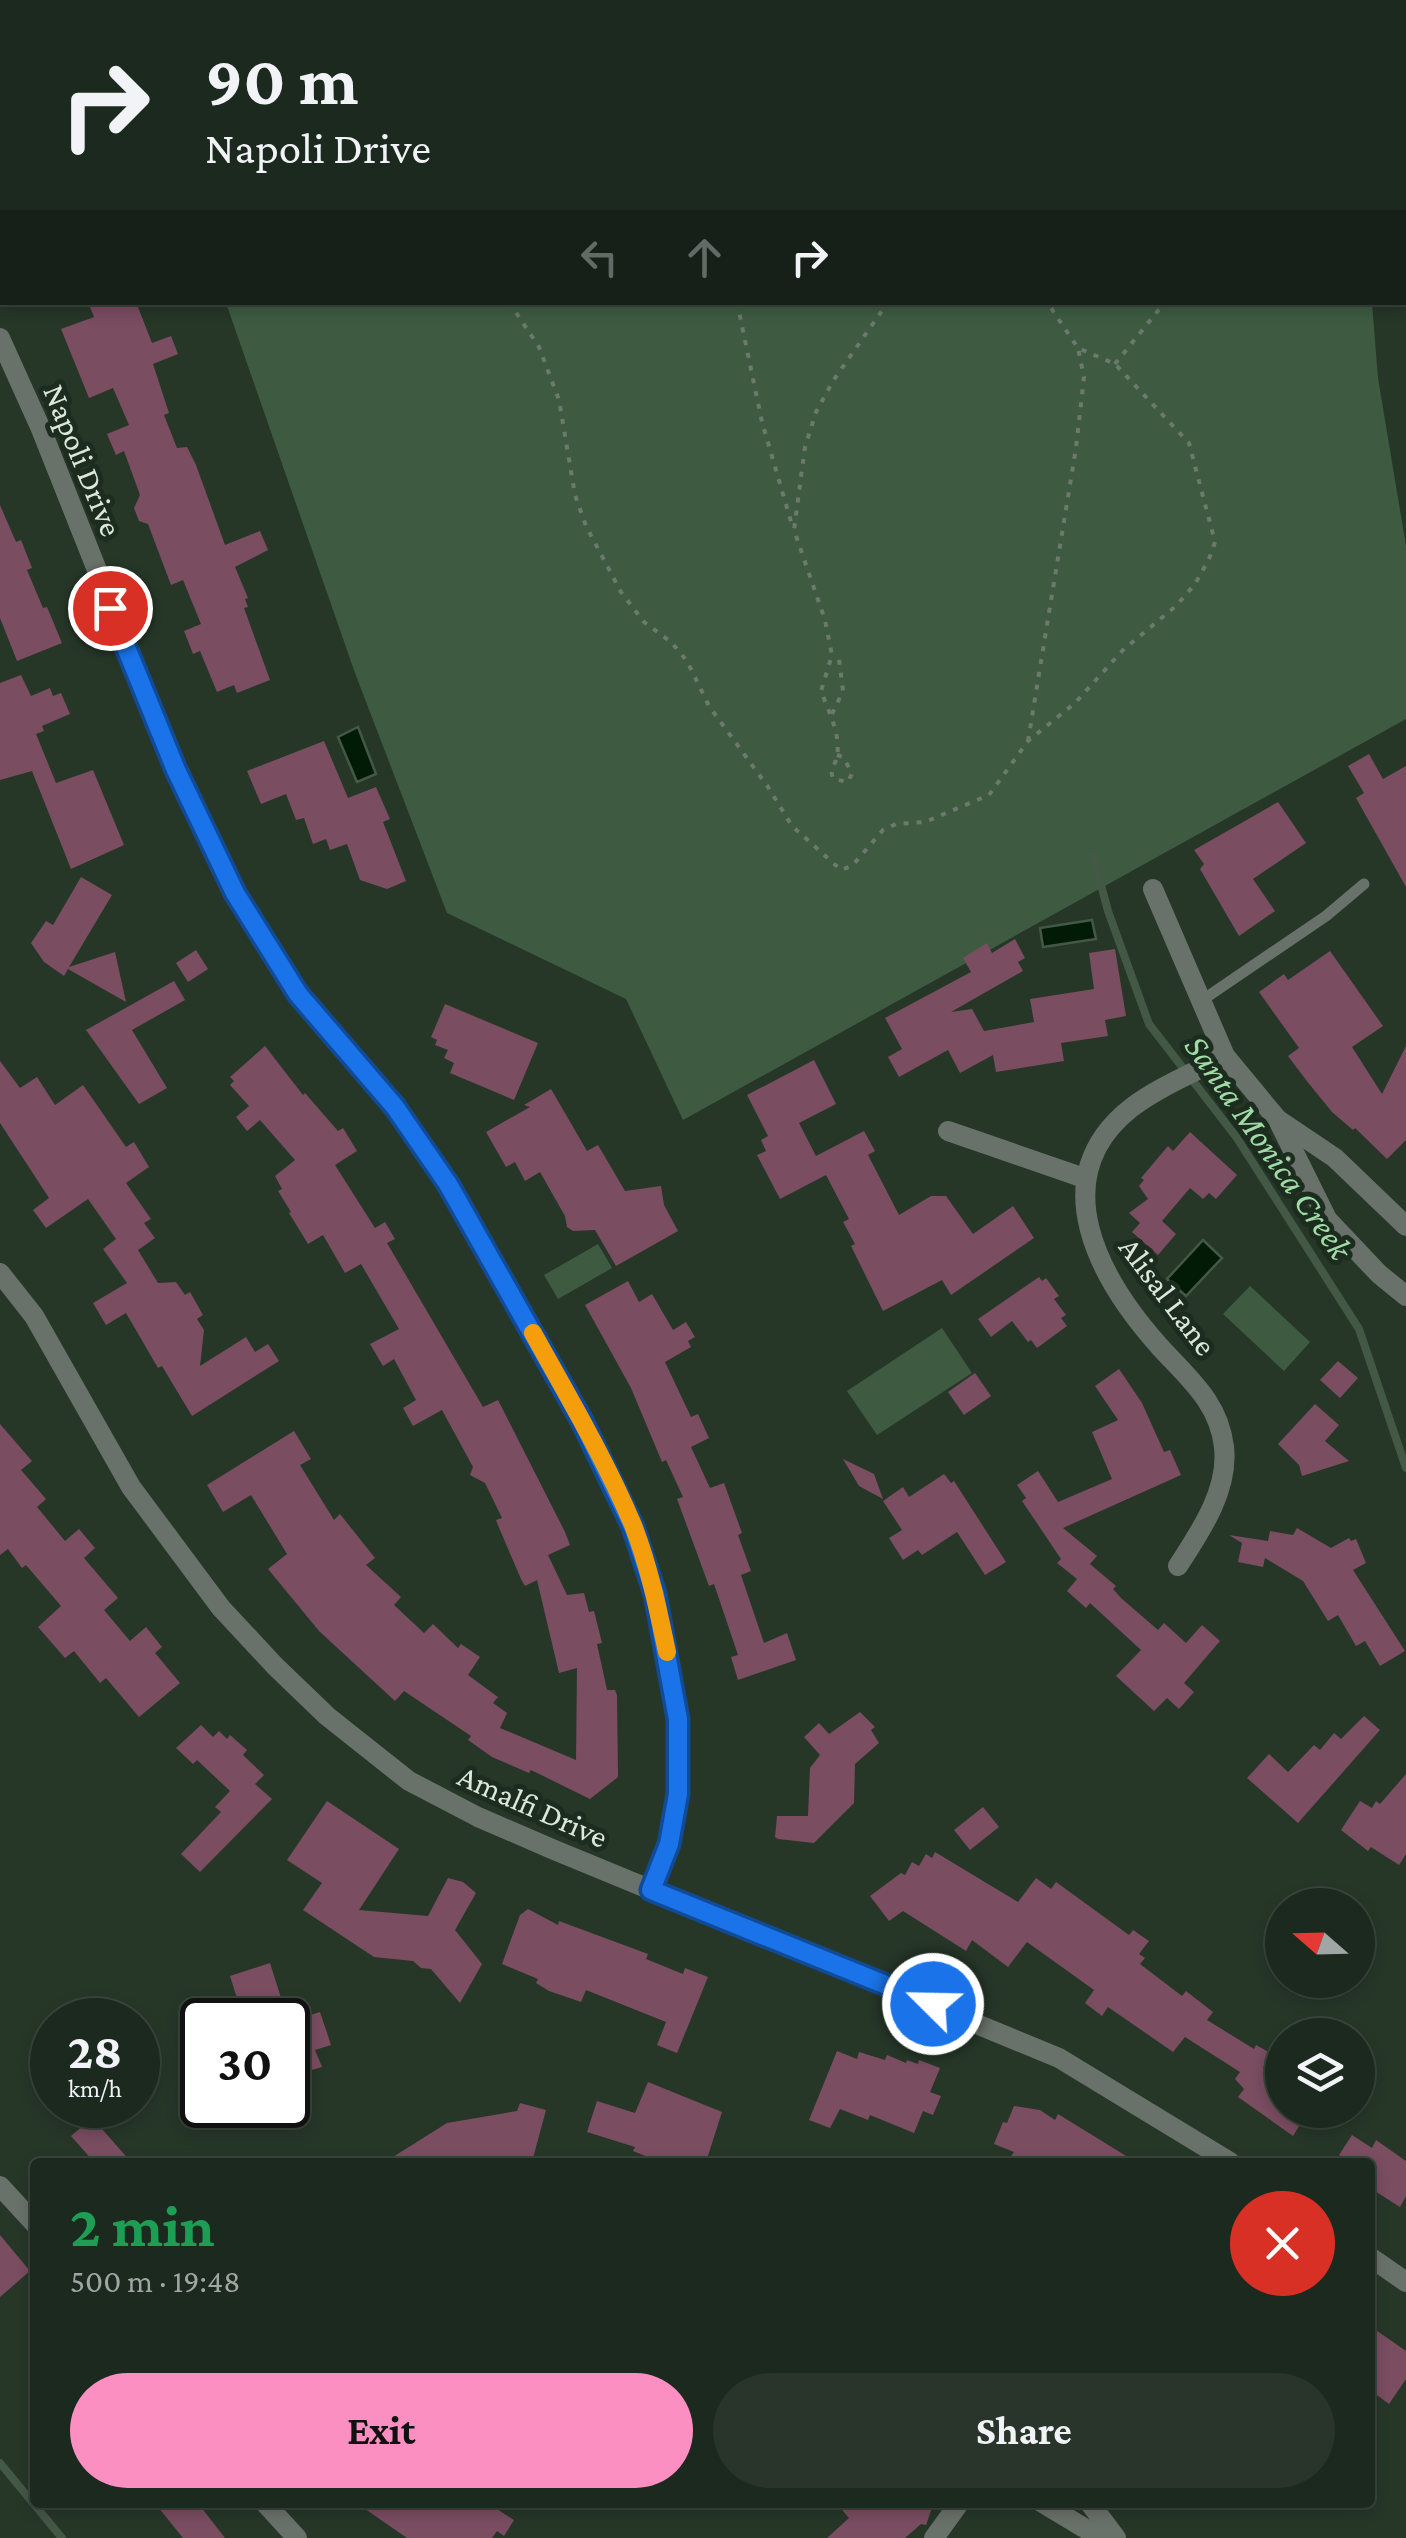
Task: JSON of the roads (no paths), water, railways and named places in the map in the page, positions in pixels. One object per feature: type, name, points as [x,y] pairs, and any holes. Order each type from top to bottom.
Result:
[{"type":"street","name":"Napoli Drive","points":[[0,338],[42,429],[176,770],[235,893],[298,994],[395,1107],[448,1184],[582,1421],[633,1527],[655,1594],[678,1719],[678,1794],[669,1844],[651,1890]]},
{"type":"street","points":[[1153,890],[1225,1056],[1278,1120],[1327,1219],[1379,1274],[1406,1296]]},
{"type":"street","points":[[948,1131],[1084,1178],[1104,1134],[1132,1108],[1225,1056]]},
{"type":"street","points":[[1278,1120],[1335,1158],[1406,1226]]},
{"type":"street","name":"Alisal Lane","points":[[1084,1178],[1092,1247],[1158,1345],[1201,1388],[1217,1418],[1224,1449],[1222,1478],[1203,1527],[1178,1566]]},
{"type":"street","name":"Amalfi Drive","points":[[0,1272],[34,1316],[142,1502],[221,1608],[314,1704],[409,1781],[651,1890],[1059,2058],[1223,2158]]},
{"type":"street","points":[[0,2186],[30,2219]]},
{"type":"street","points":[[1375,2260],[1406,2282]]},
{"type":"street","points":[[270,2508],[297,2538]]},
{"type":"street","points":[[934,2538],[956,2508]]},
{"type":"street","points":[[1051,2508],[1101,2538]]},
{"type":"street","points":[[1094,2508],[1116,2538]]},
{"type":"lane","points":[[1201,1001],[1326,916],[1364,884]]},
{"type":"waterway","name":"Santa Monica Creek","points":[[1093,855],[1108,911],[1149,1024],[1237,1138],[1359,1329],[1406,1468]]},
{"type":"waterway","points":[[0,2463],[30,2499]]},
{"type":"waterway","points":[[37,2508],[62,2538]]}]
